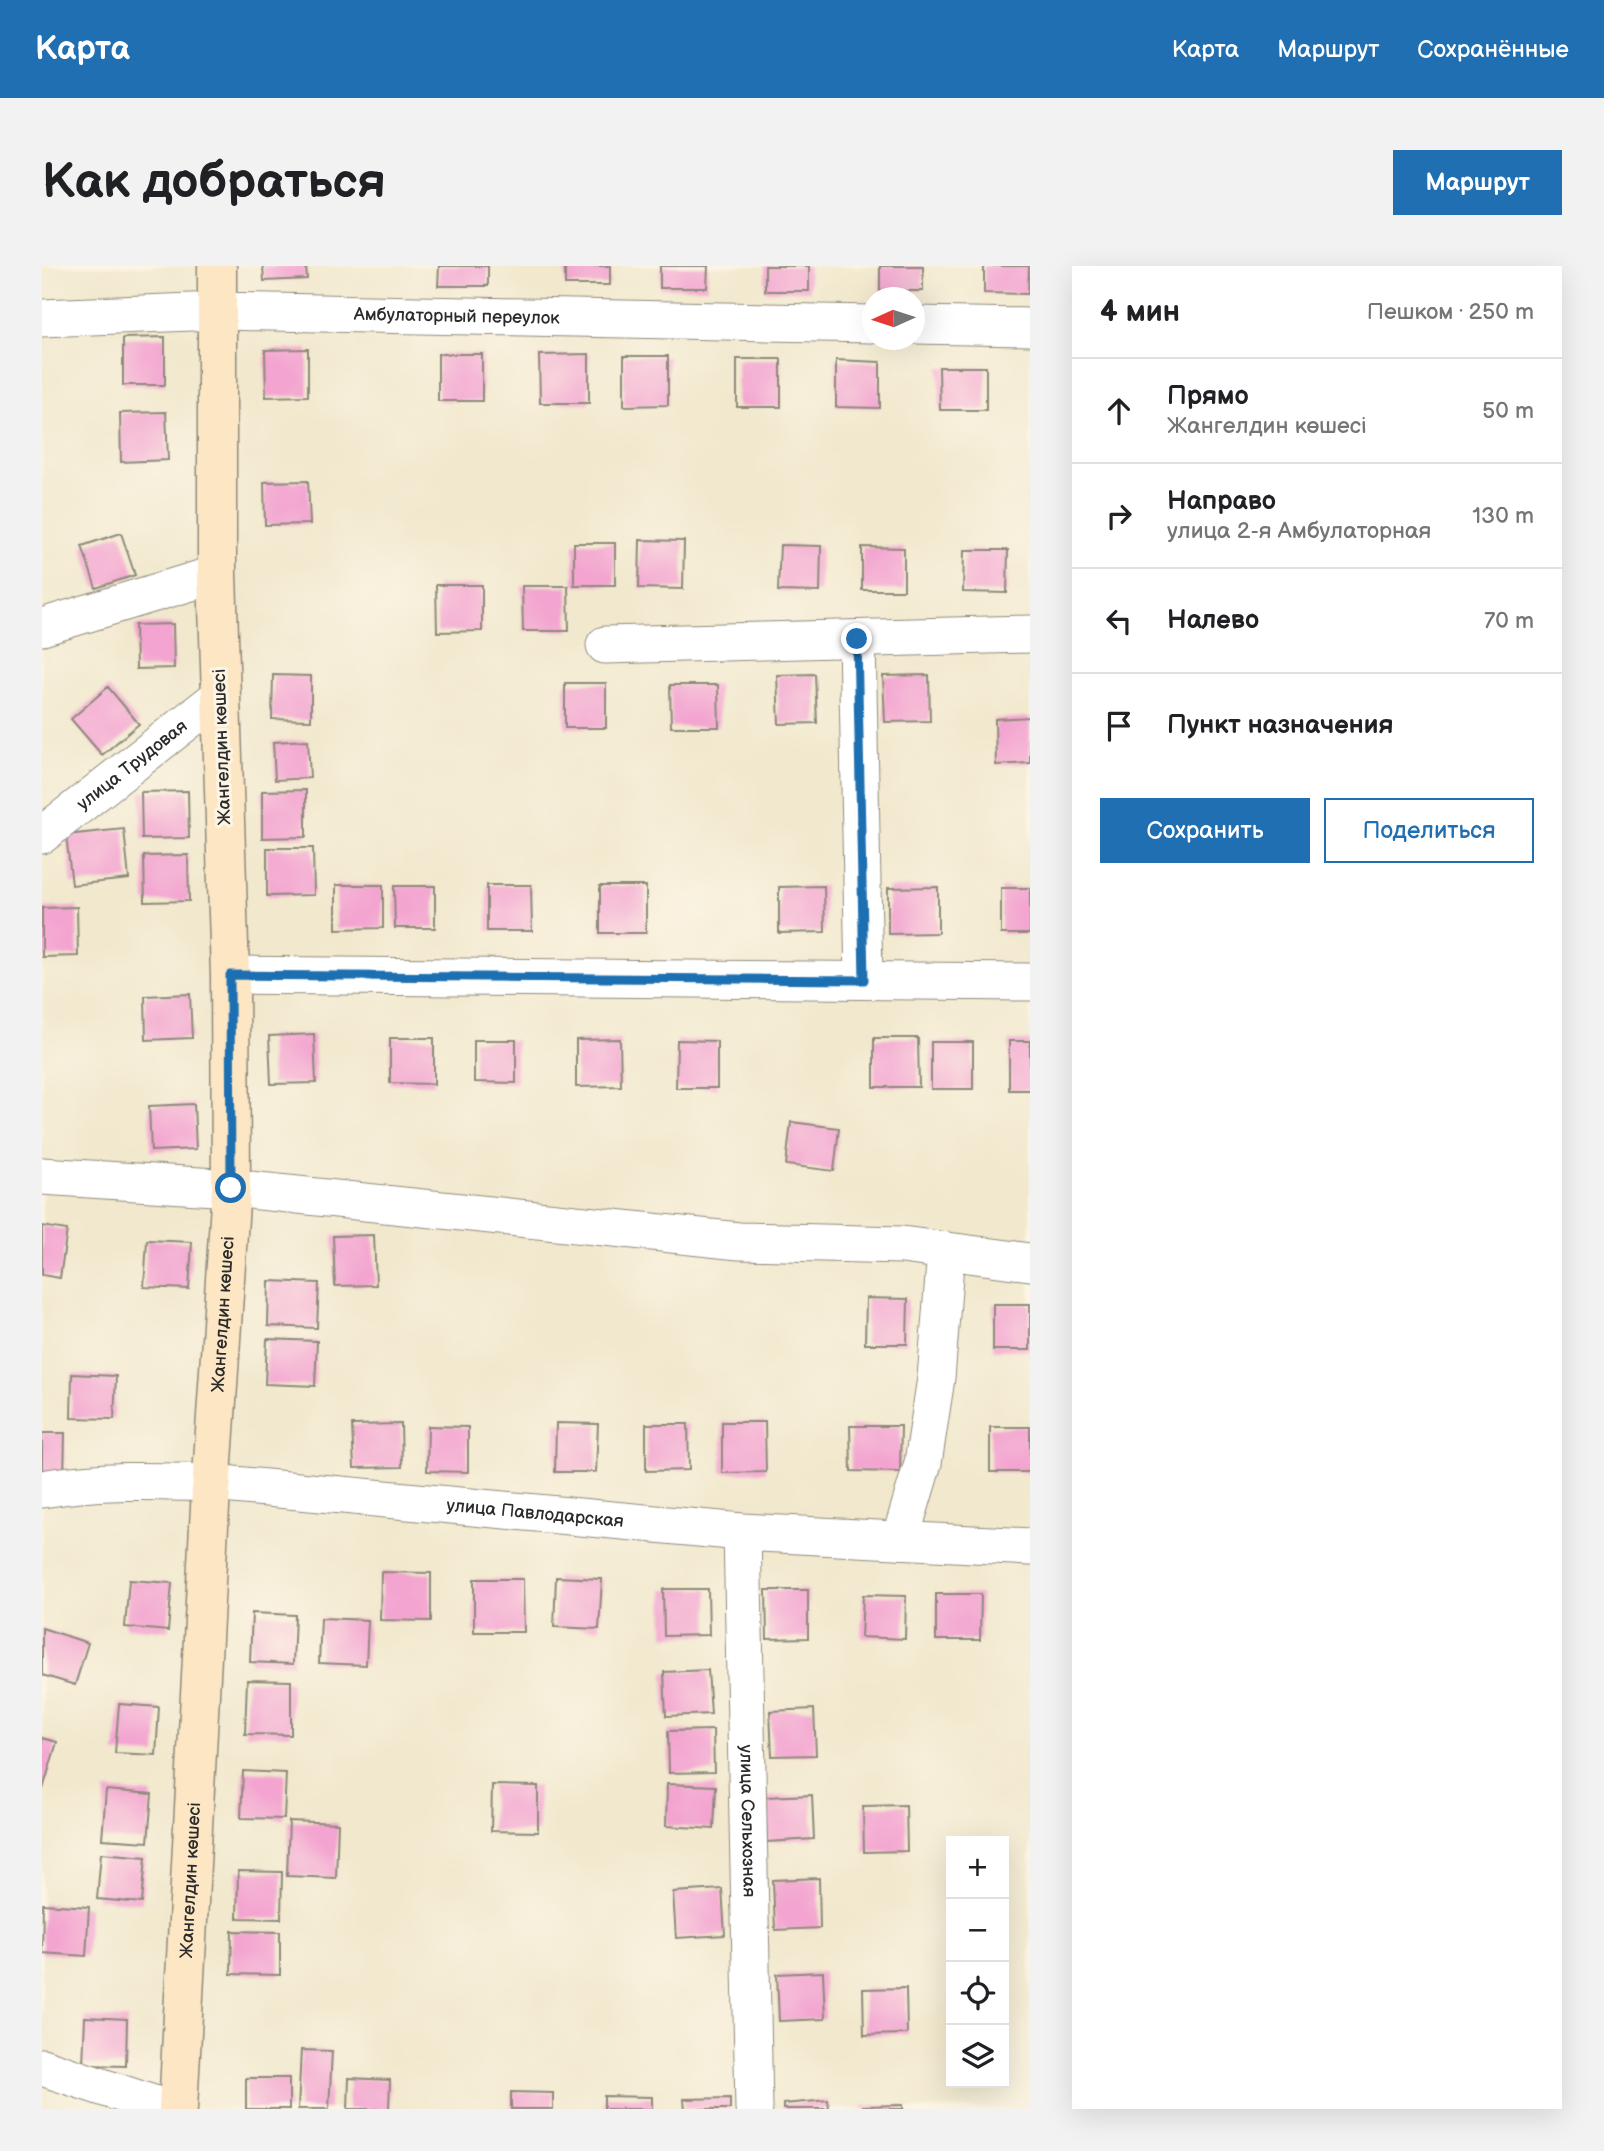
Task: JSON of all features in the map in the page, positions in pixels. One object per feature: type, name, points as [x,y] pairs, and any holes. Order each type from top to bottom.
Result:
[{"type":"main road","name":"Жангелдин көшесі","points":[[178,2109],[231,1188],[230,975],[217,574],[217,266]]},
{"type":"street","name":"Амбулаторный переулок","points":[[42,318],[217,311],[862,324]]},
{"type":"street","points":[[925,325],[1030,327]]},
{"type":"street","points":[[42,627],[217,574]]},
{"type":"street","points":[[605,645],[1030,634]]},
{"type":"street","points":[[857,639],[864,980]]},
{"type":"street","name":"улица Трудовая","points":[[42,835],[221,695]]},
{"type":"street","points":[[230,975],[1030,982]]},
{"type":"street","points":[[42,1176],[231,1188],[739,1241],[902,1245],[1030,1262]]},
{"type":"street","points":[[900,1540],[923,1463],[936,1378],[946,1251]]},
{"type":"street","name":"улица Павлодарская","points":[[42,1489],[95,1482],[147,1480],[212,1483],[742,1532],[1030,1547]]},
{"type":"street","name":"улица Сельхозная","points":[[742,1532],[754,2109]]},
{"type":"street","points":[[42,2067],[168,2109]]},
{"type":"building","points":[[263,266],[306,266],[307,279],[264,281]]},
{"type":"building","points":[[439,266],[488,266],[488,286],[438,286]]},
{"type":"building","points":[[565,266],[610,266],[610,285],[565,285]]},
{"type":"building","points":[[660,266],[708,266],[707,288],[660,288]]},
{"type":"building","points":[[765,266],[809,266],[809,291],[765,291]]},
{"type":"building","points":[[880,266],[923,266],[923,287],[880,287]]},
{"type":"building","points":[[984,266],[1029,266],[1028,294],[984,293]]},
{"type":"building","points":[[165,337],[165,385],[123,385],[123,338]]},
{"type":"building","points":[[308,349],[308,396],[266,397],[265,350]]},
{"type":"building","points":[[438,354],[482,354],[482,401],[438,401]]},
{"type":"building","points":[[589,354],[589,403],[540,403],[539,355]]},
{"type":"building","points":[[624,356],[668,356],[668,405],[624,406]]},
{"type":"building","points":[[737,359],[781,359],[781,407],[737,407]]},
{"type":"building","points":[[836,360],[880,362],[880,408],[836,407]]},
{"type":"building","points":[[939,367],[986,367],[986,410],[940,410]]},
{"type":"building","points":[[166,412],[168,460],[121,462],[120,413]]},
{"type":"building","points":[[308,481],[310,524],[265,525],[264,482]]},
{"type":"building","points":[[121,533],[135,575],[96,588],[82,546]]},
{"type":"building","points":[[640,540],[684,541],[683,589],[639,588]]},
{"type":"building","points":[[574,543],[615,543],[615,585],[574,585]]},
{"type":"building","points":[[780,545],[821,546],[820,592],[778,591]]},
{"type":"building","points":[[862,547],[904,548],[904,590],[862,590]]},
{"type":"building","points":[[964,550],[1008,550],[1007,593],[963,592]]},
{"type":"building","points":[[436,585],[482,585],[482,631],[437,632]]},
{"type":"building","points":[[522,586],[568,586],[569,631],[523,631]]},
{"type":"building","points":[[173,624],[174,668],[136,669],[135,625]]},
{"type":"building","points":[[815,674],[817,723],[779,724],[777,675]]},
{"type":"building","points":[[273,675],[311,676],[311,720],[272,719]]},
{"type":"building","points":[[929,675],[930,721],[885,722],[883,676]]},
{"type":"building","points":[[565,683],[606,683],[606,728],[565,728]]},
{"type":"building","points":[[670,685],[718,685],[719,727],[671,727]]},
{"type":"building","points":[[108,687],[139,724],[102,755],[71,719]]},
{"type":"building","points":[[1030,717],[1030,763],[996,765],[995,719]]},
{"type":"building","points":[[308,740],[310,778],[275,780],[273,742]]},
{"type":"building","points":[[306,790],[306,837],[262,838],[262,791]]},
{"type":"building","points":[[188,791],[189,838],[142,839],[141,792]]},
{"type":"building","points":[[124,829],[129,879],[72,885],[66,835]]},
{"type":"building","points":[[267,848],[313,848],[314,895],[267,896]]},
{"type":"building","points":[[188,855],[189,901],[145,902],[144,856]]},
{"type":"building","points":[[336,885],[383,885],[383,928],[336,929]]},
{"type":"building","points":[[487,885],[531,885],[532,931],[487,931]]},
{"type":"building","points":[[394,886],[435,886],[435,928],[395,928]]},
{"type":"building","points":[[600,886],[646,886],[646,933],[600,933]]},
{"type":"building","points":[[824,886],[825,932],[779,933],[779,887]]},
{"type":"building","points":[[938,887],[938,933],[888,934],[888,888]]},
{"type":"building","points":[[1001,888],[1030,888],[1030,934],[1001,934]]},
{"type":"building","points":[[77,907],[78,956],[42,957],[42,908]]},
{"type":"building","points":[[190,994],[192,1038],[146,1040],[145,996]]},
{"type":"building","points":[[314,1034],[316,1083],[271,1084],[269,1036]]},
{"type":"building","points":[[390,1038],[434,1038],[434,1084],[390,1083]]},
{"type":"building","points":[[874,1038],[918,1038],[919,1087],[874,1087]]},
{"type":"building","points":[[620,1039],[621,1086],[576,1087],[576,1040]]},
{"type":"building","points":[[474,1040],[516,1040],[516,1083],[474,1082]]},
{"type":"building","points":[[677,1040],[717,1041],[717,1088],[676,1088]]},
{"type":"building","points":[[1009,1041],[1030,1041],[1030,1090],[1009,1090]]},
{"type":"building","points":[[931,1042],[973,1042],[973,1089],[931,1089]]},
{"type":"building","points":[[194,1104],[196,1149],[151,1151],[149,1106]]},
{"type":"building","points":[[791,1122],[839,1128],[834,1171],[786,1165]]},
{"type":"building","points":[[42,1226],[67,1230],[60,1278],[42,1275]]},
{"type":"building","points":[[374,1235],[376,1285],[335,1286],[333,1236]]},
{"type":"building","points":[[147,1240],[192,1242],[189,1289],[144,1287]]},
{"type":"building","points":[[269,1281],[319,1283],[317,1328],[268,1326]]},
{"type":"building","points":[[866,1298],[908,1299],[907,1344],[865,1344]]},
{"type":"building","points":[[993,1304],[1030,1304],[1030,1350],[993,1350]]},
{"type":"building","points":[[267,1339],[317,1341],[315,1386],[265,1384]]},
{"type":"building","points":[[72,1374],[116,1376],[114,1419],[71,1418]]},
{"type":"building","points":[[722,1422],[765,1422],[766,1472],[722,1473]]},
{"type":"building","points":[[556,1423],[598,1424],[596,1472],[555,1472]]},
{"type":"building","points":[[401,1424],[402,1467],[354,1468],[352,1425]]},
{"type":"building","points":[[646,1424],[688,1424],[689,1470],[646,1471]]},
{"type":"building","points":[[428,1426],[468,1427],[468,1472],[427,1471]]},
{"type":"building","points":[[850,1426],[901,1426],[900,1472],[851,1471]]},
{"type":"building","points":[[990,1427],[1030,1427],[1030,1472],[990,1472]]},
{"type":"building","points":[[42,1433],[65,1433],[64,1481],[42,1480]]},
{"type":"building","points":[[381,1572],[431,1573],[431,1621],[380,1620]]},
{"type":"building","points":[[556,1577],[602,1579],[599,1629],[554,1627]]},
{"type":"building","points":[[474,1579],[523,1579],[524,1632],[474,1632]]},
{"type":"building","points":[[129,1580],[172,1583],[168,1631],[125,1627]]},
{"type":"building","points":[[663,1589],[708,1589],[709,1635],[664,1636]]},
{"type":"building","points":[[766,1590],[808,1590],[808,1638],[767,1639]]},
{"type":"building","points":[[936,1594],[981,1594],[980,1640],[936,1640]]},
{"type":"building","points":[[863,1595],[906,1596],[905,1639],[861,1637]]},
{"type":"building","points":[[252,1613],[295,1615],[293,1664],[250,1662]]},
{"type":"building","points":[[321,1618],[368,1620],[366,1665],[319,1663]]},
{"type":"building","points":[[42,1628],[88,1643],[75,1685],[42,1675]]},
{"type":"building","points":[[708,1670],[711,1714],[666,1716],[664,1672]]},
{"type":"building","points":[[247,1680],[291,1681],[291,1735],[245,1734]]},
{"type":"building","points":[[119,1704],[159,1707],[156,1755],[115,1753]]},
{"type":"building","points":[[814,1709],[816,1755],[772,1756],[770,1711]]},
{"type":"building","points":[[713,1730],[714,1772],[669,1773],[668,1731]]},
{"type":"building","points":[[42,1738],[57,1742],[43,1789],[42,1789]]},
{"type":"building","points":[[243,1771],[286,1773],[284,1819],[241,1818]]},
{"type":"building","points":[[667,1784],[716,1786],[714,1829],[666,1826]]},
{"type":"building","points":[[492,1785],[538,1786],[538,1832],[491,1831]]},
{"type":"building","points":[[106,1790],[152,1794],[148,1842],[102,1839]]},
{"type":"building","points":[[812,1795],[814,1839],[767,1842],[765,1797]]},
{"type":"building","points":[[906,1805],[907,1851],[864,1852],[863,1806]]},
{"type":"building","points":[[289,1821],[338,1823],[336,1878],[287,1876]]},
{"type":"building","points":[[101,1853],[146,1857],[142,1903],[97,1899]]},
{"type":"building","points":[[238,1871],[282,1872],[281,1919],[237,1918]]},
{"type":"building","points":[[819,1878],[820,1928],[775,1930],[773,1880]]},
{"type":"building","points":[[722,1889],[725,1935],[676,1938],[673,1892]]},
{"type":"building","points":[[43,1904],[89,1907],[86,1956],[42,1953]]},
{"type":"building","points":[[232,1931],[280,1932],[280,1975],[231,1974]]},
{"type":"building","points":[[823,1972],[825,2019],[779,2021],[777,1974]]},
{"type":"building","points":[[906,1988],[907,2034],[864,2035],[863,1989]]},
{"type":"building","points":[[85,2017],[127,2019],[126,2066],[83,2065]]},
{"type":"building","points":[[301,2050],[332,2051],[329,2109],[298,2109]]},
{"type":"building","points":[[246,2078],[289,2078],[289,2109],[246,2109]]},
{"type":"building","points":[[349,2078],[390,2080],[389,2109],[348,2109]]},
{"type":"building","points":[[511,2092],[553,2093],[553,2109],[511,2109]]},
{"type":"building","points":[[604,2096],[652,2097],[652,2109],[604,2109]]},
{"type":"building","points":[[730,2098],[730,2109],[685,2109],[684,2099]]},
{"type":"building","points":[[828,2100],[829,2109],[783,2109],[783,2104]]},
{"type":"building","points":[[903,2105],[903,2109],[863,2109],[863,2106]]},
{"type":"route","points":[[231,1188],[230,975],[864,980],[857,639]]}]
